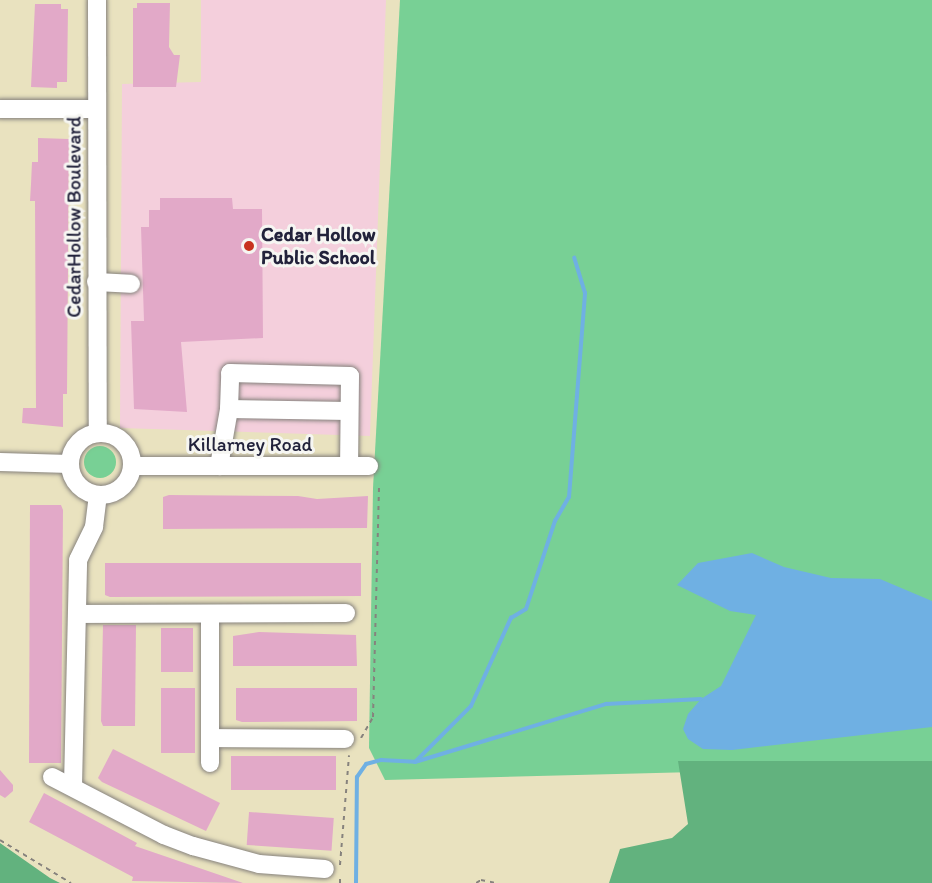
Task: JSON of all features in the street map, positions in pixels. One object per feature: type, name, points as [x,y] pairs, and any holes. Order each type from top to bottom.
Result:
[{"type":"street","name":"CedarHollow Boulevard","points":[[97,0],[98,433]]},
{"type":"street","points":[[0,109],[96,109]]},
{"type":"street","points":[[96,282],[131,284]]},
{"type":"street","points":[[219,466],[230,409],[230,373],[350,376],[349,466]]},
{"type":"street","points":[[230,409],[348,411]]},
{"type":"street","points":[[98,433],[121,440],[128,449],[132,466],[119,489],[98,495],[82,488],[70,464],[79,442],[98,433]]},
{"type":"street","points":[[0,462],[70,464]]},
{"type":"street","name":"Killarney Road","points":[[132,466],[369,466]]},
{"type":"street","points":[[73,786],[78,560],[94,527],[98,495]]},
{"type":"street","points":[[78,614],[346,613]]},
{"type":"street","points":[[210,614],[210,763]]},
{"type":"street","points":[[210,738],[350,746]]},
{"type":"street","points":[[52,777],[164,835],[193,846],[259,864],[325,869]]},
{"type":"path","points":[[340,883],[346,763],[350,746],[374,717],[379,488]]},
{"type":"path","points":[[0,840],[71,883]]},
{"type":"path","points":[[476,883],[481,880],[496,883]]},
{"type":"shaded area","name":"Cedar Hollow Public School","points":[[201,0],[386,0],[370,436],[120,428],[122,84],[201,82]]},
{"type":"green space","points":[[400,0],[932,0],[932,766],[385,780],[369,748],[373,488]]},
{"type":"green space","points":[[100,446],[111,451],[116,462],[111,473],[100,478],[89,473],[84,462],[89,451]]},
{"type":"green space","points":[[678,761],[932,761],[932,883],[609,883],[620,849],[672,838],[688,824]]},
{"type":"green space","points":[[0,843],[50,878],[60,883],[0,883]]},
{"type":"water","points":[[752,553],[784,567],[831,578],[880,579],[932,601],[932,727],[732,750],[703,749],[688,739],[683,729],[688,714],[701,699],[721,686],[756,615],[730,611],[677,585],[698,563]]},
{"type":"building","points":[[137,3],[170,3],[169,47],[174,55],[180,55],[176,87],[133,87],[133,8],[137,8]]},
{"type":"building","points":[[35,4],[61,4],[61,9],[68,9],[67,82],[57,82],[57,88],[31,87]]},
{"type":"building","points":[[38,138],[69,139],[67,394],[63,394],[63,427],[22,423],[23,408],[36,408],[35,201],[30,201],[32,162],[38,162]]},
{"type":"building","points":[[160,198],[232,198],[233,209],[262,209],[263,338],[181,342],[187,412],[134,409],[131,321],[144,321],[141,227],[149,227],[149,210],[160,210]]},
{"type":"building","points":[[169,495],[298,496],[317,499],[368,496],[367,528],[163,529],[163,497]]},
{"type":"building","points":[[30,505],[61,505],[63,510],[61,763],[29,763]]},
{"type":"building","points":[[105,563],[361,563],[361,596],[110,597],[105,595]]},
{"type":"building","points":[[103,625],[136,625],[135,726],[103,726],[101,721]]},
{"type":"building","points":[[161,628],[193,628],[193,672],[161,672]]},
{"type":"building","points":[[259,632],[356,635],[357,666],[233,666],[233,636]]},
{"type":"building","points":[[161,688],[195,688],[195,753],[161,753]]},
{"type":"building","points":[[236,688],[357,688],[357,721],[242,722],[236,720]]},
{"type":"building","points":[[113,749],[220,803],[206,831],[102,782],[98,778]]},
{"type":"building","points":[[231,756],[336,756],[336,790],[231,790]]},
{"type":"building","points":[[0,770],[13,785],[13,791],[5,798],[0,795]]},
{"type":"building","points":[[44,793],[137,843],[135,846],[243,883],[132,881],[133,877],[29,822]]},
{"type":"building","points":[[249,812],[334,818],[331,851],[247,845]]},
{"type":"waterway","points":[[415,762],[471,706],[511,618],[526,609],[555,521],[569,497],[585,293],[574,258]]},
{"type":"waterway","points":[[356,883],[357,777],[366,764],[381,760],[415,762],[606,704],[701,699]]},
{"type":"place","name":"Cedar Hollow Public School","points":[[249,246]]}]
